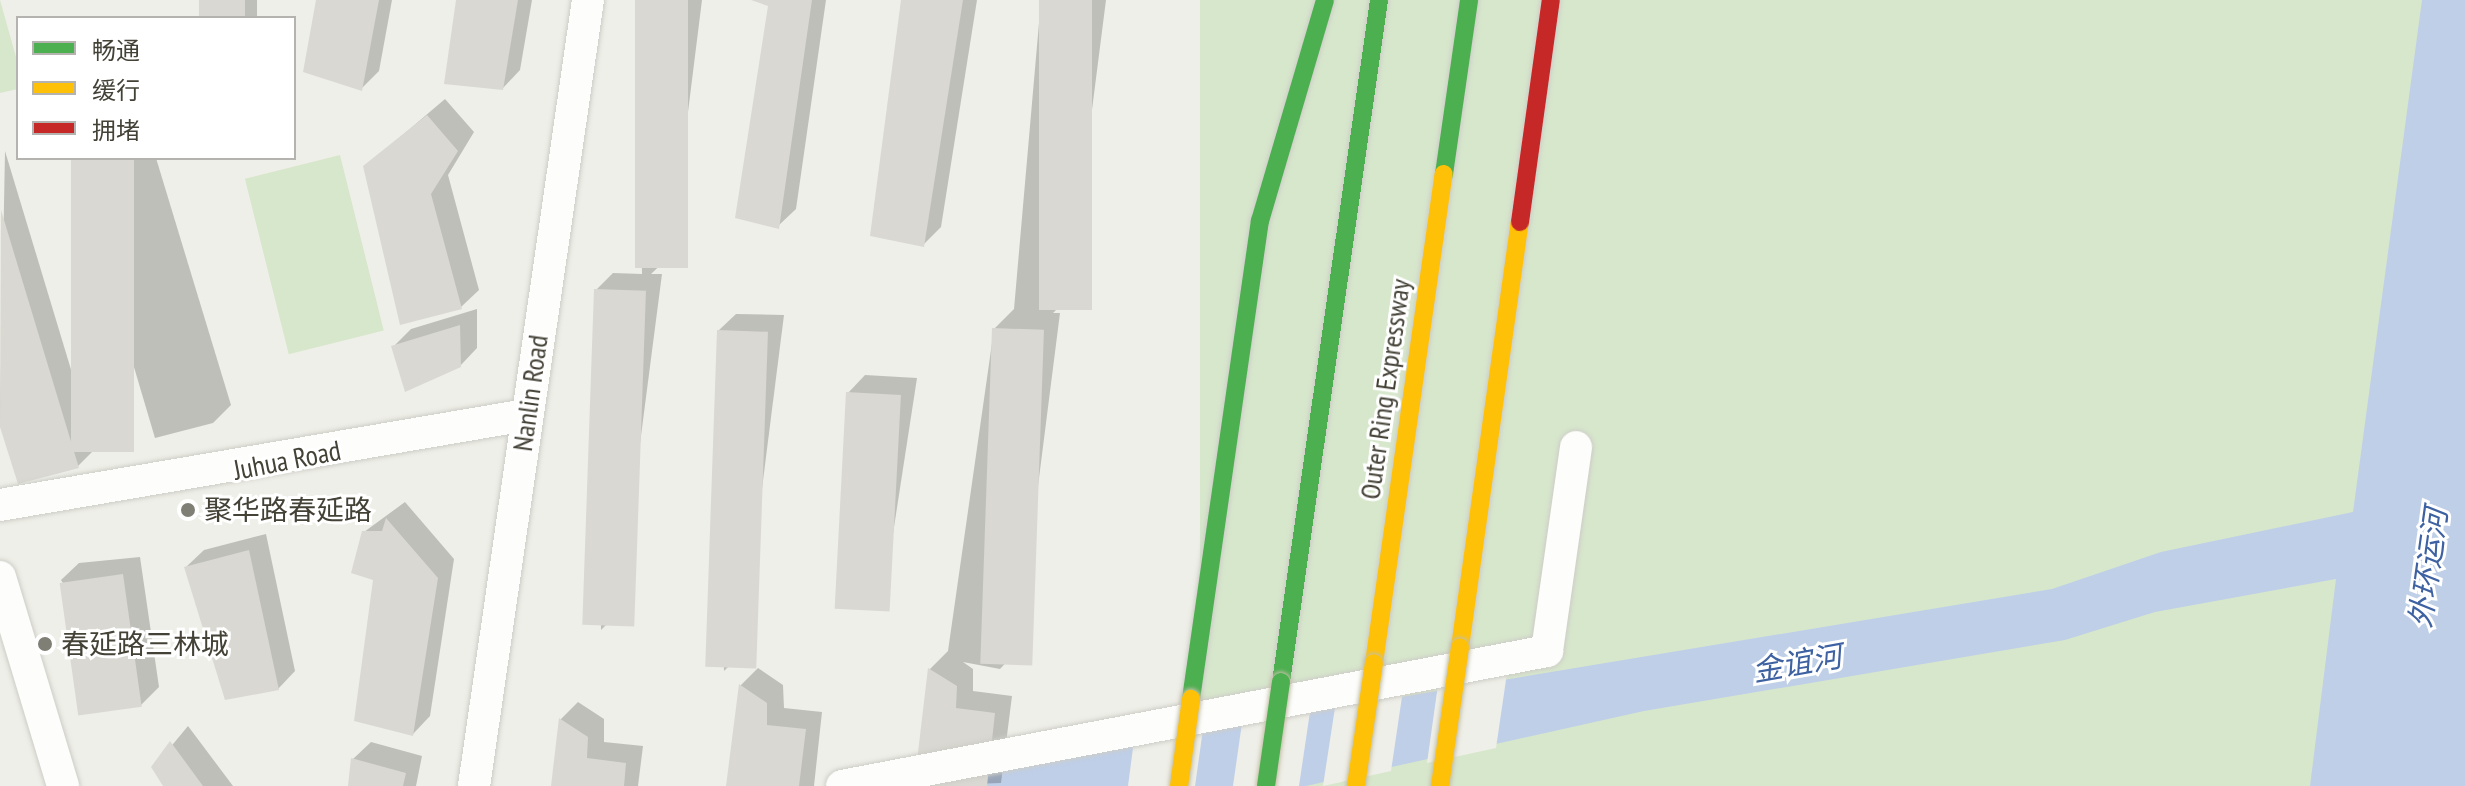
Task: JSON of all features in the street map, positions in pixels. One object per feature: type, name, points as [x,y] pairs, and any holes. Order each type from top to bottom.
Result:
[{"type":"highway","points":[[1179,786],[1260,221],[1325,0]]},
{"type":"highway","points":[[1266,786],[1379,0]]},
{"type":"highway","name":"Outer Ring Expressway","points":[[1356,786],[1469,0]]},
{"type":"highway","points":[[1440,786],[1551,0]]},
{"type":"street","name":"Nanlin Road","points":[[474,786],[588,0]]},
{"type":"street","name":"Juhua Road","points":[[0,505],[526,415]]},
{"type":"street","points":[[842,786],[1547,651],[1576,447]]},
{"type":"street","points":[[0,577],[63,786]]},
{"type":"green space","points":[[0,0],[16,57],[16,89],[0,93]]},
{"type":"green space","points":[[1200,0],[2465,0],[2465,786],[1200,786]]},
{"type":"green space","points":[[340,155],[384,331],[289,354],[245,179]]},
{"type":"water","points":[[2422,0],[2465,0],[2465,786],[2310,786],[2336,579],[2155,612],[2065,640],[1644,711],[1306,786],[863,786],[2052,589],[2161,552],[2353,512]]},
{"type":"pier","points":[[1507,673],[1496,748],[1427,763],[1438,685]]},
{"type":"pier","points":[[1403,690],[1391,771],[1323,786],[1336,701]]},
{"type":"pier","points":[[1311,705],[1299,786],[1233,786],[1243,716]]},
{"type":"pier","points":[[1204,722],[1195,786],[1128,786],[1135,733]]},
{"type":"building","points":[[199,0],[245,0],[245,16],[199,16]]},
{"type":"building","points":[[316,0],[379,0],[362,91],[303,72]]},
{"type":"building","points":[[456,0],[518,0],[503,90],[444,84]]},
{"type":"building","points":[[635,0],[688,0],[688,268],[635,268]]},
{"type":"building","points":[[751,0],[812,0],[779,229],[735,218],[768,6]]},
{"type":"building","points":[[901,0],[963,0],[924,247],[870,236]]},
{"type":"building","points":[[1039,0],[1092,0],[1092,310],[1039,310]]},
{"type":"building","points":[[427,115],[458,151],[431,194],[462,309],[400,325],[363,166]]},
{"type":"building","points":[[71,160],[134,160],[134,452],[71,452]]},
{"type":"building","points":[[1,210],[79,468],[18,484],[0,427]]},
{"type":"building","points":[[594,289],[646,291],[634,627],[582,625]]},
{"type":"building","points":[[460,325],[461,367],[405,392],[391,346]]},
{"type":"building","points":[[992,328],[1044,330],[1032,666],[980,664]]},
{"type":"building","points":[[717,330],[768,332],[756,669],[705,667]]},
{"type":"building","points":[[846,392],[901,395],[890,612],[835,609]]},
{"type":"building","points":[[386,518],[438,578],[413,736],[354,721],[373,580],[351,573],[362,531],[382,531]]},
{"type":"building","points":[[249,550],[279,690],[225,700],[184,567]]},
{"type":"building","points":[[123,574],[142,707],[78,716],[60,583]]},
{"type":"building","points":[[928,668],[957,686],[956,708],[995,713],[987,786],[914,786]]},
{"type":"building","points":[[739,684],[767,703],[767,725],[806,729],[799,786],[726,786]]},
{"type":"building","points":[[559,718],[588,737],[587,758],[626,763],[624,786],[551,786]]},
{"type":"building","points":[[170,741],[203,786],[163,786],[151,767]]},
{"type":"building","points":[[351,758],[406,773],[403,786],[348,786]]},
{"type":"traffic: fast","points":[[1191,699],[1260,221],[1325,0]]},
{"type":"traffic: fast","points":[[1281,682],[1379,0]]},
{"type":"traffic: fast","points":[[1444,174],[1469,0]]},
{"type":"traffic: fast","points":[[1266,786],[1281,682]]},
{"type":"traffic: slow","points":[[1374,663],[1444,174]]},
{"type":"traffic: slow","points":[[1460,647],[1520,222]]},
{"type":"traffic: slow","points":[[1440,786],[1460,647]]},
{"type":"traffic: slow","points":[[1356,786],[1374,663]]},
{"type":"traffic: slow","points":[[1179,786],[1191,699]]},
{"type":"traffic: jam","points":[[1520,222],[1551,0]]},
{"type":"place","name":"聚华路春延路","points":[[188,510]]},
{"type":"place","name":"春延路三林城","points":[[45,644]]},
{"type":"water label","name":"外环运河","points":[[2428,568]]},
{"type":"water label","name":"金谊河","points":[[1797,663]]}]
